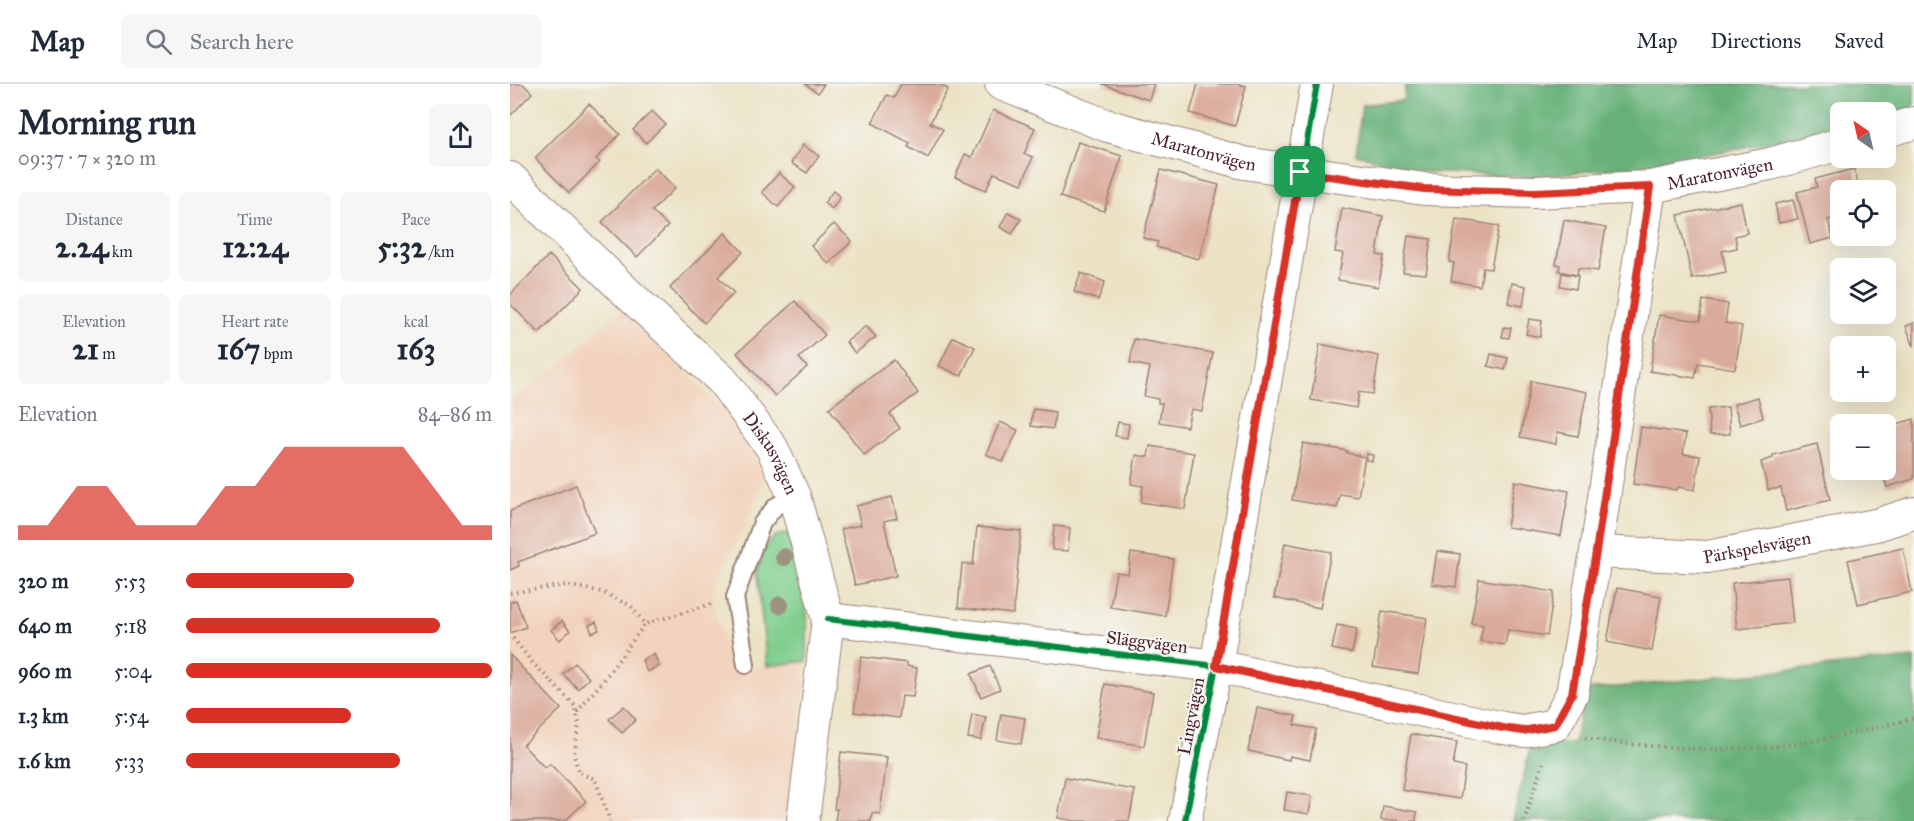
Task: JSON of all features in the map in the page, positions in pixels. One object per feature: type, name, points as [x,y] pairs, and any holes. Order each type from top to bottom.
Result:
[{"type":"street","name":"Maratonvägen","points":[[1001,84],[1105,125],[1244,163],[1424,189],[1534,192],[1650,187],[1770,164],[1830,147]]},
{"type":"street","name":"Lingvägen","points":[[1185,821],[1216,666],[1317,84]]},
{"type":"street","points":[[1896,128],[1914,123]]},
{"type":"street","name":"Diskusvägen","points":[[510,178],[624,290],[722,380],[772,448],[794,496],[828,619],[803,821]]},
{"type":"street","points":[[1555,725],[1572,694],[1596,552],[1650,187]]},
{"type":"street","name":"Pärkspelsvägen","points":[[1596,552],[1707,557],[1876,525],[1914,513]]},
{"type":"street","name":"Släggvägen","points":[[828,619],[1216,666],[1523,731],[1555,725]]},
{"type":"lane","points":[[746,665],[735,597],[762,523],[776,506],[794,496]]},
{"type":"path","points":[[510,593],[566,585],[602,592],[631,606],[645,624]]},
{"type":"path","points":[[576,712],[603,681],[645,624],[735,597]]},
{"type":"path","points":[[513,638],[531,662],[575,706],[579,724],[574,755],[579,773],[595,779],[610,821]]},
{"type":"path","points":[[1524,821],[1555,725],[1582,738],[1648,747],[1733,749],[1839,737],[1914,718]]},
{"type":"shaded area","points":[[622,310],[724,412],[749,445],[766,480],[712,592],[730,670],[807,661],[789,821],[510,821],[510,400],[559,365]]},
{"type":"green space","points":[[1405,84],[1914,84],[1914,107],[1896,112],[1896,102],[1830,102],[1830,129],[1639,166],[1531,177],[1423,172],[1356,154],[1362,105],[1404,100]]},
{"type":"green space","points":[[789,533],[807,615],[807,661],[767,666],[757,573],[765,548],[775,536]]},
{"type":"green space","points":[[1914,658],[1914,821],[1513,821],[1531,744],[1574,744],[1586,690]]},
{"type":"building","points":[[510,84],[523,84],[532,93],[510,116]]},
{"type":"building","points":[[805,84],[824,84],[818,93]]},
{"type":"building","points":[[901,84],[939,84],[948,89],[930,123],[943,129],[928,158],[908,147],[910,143],[872,123],[887,95],[894,98]]},
{"type":"building","points":[[1102,84],[1154,84],[1149,100]]},
{"type":"building","points":[[1198,84],[1246,86],[1235,126],[1190,113]]},
{"type":"building","points":[[589,104],[620,134],[596,159],[600,162],[569,193],[535,158]]},
{"type":"building","points":[[993,110],[1035,128],[1024,154],[1033,157],[1022,184],[994,173],[986,190],[955,177],[965,154],[972,157]]},
{"type":"building","points":[[652,111],[665,124],[646,143],[633,130]]},
{"type":"building","points":[[1078,142],[1122,156],[1104,211],[1060,197]]},
{"type":"building","points":[[803,145],[819,156],[807,173],[791,163]]},
{"type":"building","points":[[655,168],[675,188],[652,211],[668,226],[637,257],[602,222]]},
{"type":"building","points":[[1854,169],[1857,180],[1830,180],[1830,220],[1828,220],[1830,239],[1810,244],[1797,192],[1817,187],[1815,179]]},
{"type":"building","points":[[1161,170],[1219,185],[1199,259],[1156,247],[1158,242],[1143,238]]},
{"type":"building","points":[[779,173],[795,187],[778,207],[762,192]]},
{"type":"building","points":[[833,191],[840,197],[832,209],[824,203]]},
{"type":"building","points":[[1793,200],[1798,219],[1779,223],[1775,204]]},
{"type":"building","points":[[1741,202],[1747,233],[1735,236],[1737,248],[1722,251],[1726,272],[1692,279],[1678,215]]},
{"type":"building","points":[[1342,208],[1383,216],[1377,255],[1384,256],[1378,287],[1338,280],[1343,253],[1335,252]]},
{"type":"building","points":[[1008,212],[1021,219],[1012,234],[1000,227]]},
{"type":"building","points":[[1456,219],[1499,226],[1491,269],[1483,268],[1480,286],[1451,281],[1454,263],[1449,262]]},
{"type":"building","points":[[1564,220],[1606,228],[1598,271],[1578,268],[1577,275],[1559,271],[1560,265],[1556,264]]},
{"type":"building","points":[[834,224],[852,241],[829,264],[811,246]]},
{"type":"building","points":[[725,233],[743,252],[718,277],[734,293],[704,323],[670,288]]},
{"type":"building","points":[[1408,236],[1431,239],[1426,274],[1403,272]]},
{"type":"building","points":[[549,255],[583,288],[539,333],[510,304],[510,295]]},
{"type":"building","points":[[1081,273],[1105,282],[1098,300],[1074,292]]},
{"type":"building","points":[[1562,273],[1578,276],[1576,289],[1560,286]]},
{"type":"building","points":[[1512,283],[1526,286],[1523,306],[1508,303]]},
{"type":"building","points":[[1703,300],[1728,304],[1725,323],[1742,326],[1735,369],[1698,363],[1695,378],[1650,371],[1659,315],[1700,321]]},
{"type":"building","points":[[795,301],[825,335],[799,358],[807,367],[775,396],[737,353]]},
{"type":"building","points":[[1529,319],[1542,321],[1540,337],[1526,334]]},
{"type":"building","points":[[1914,323],[1914,347],[1906,326]]},
{"type":"building","points":[[866,326],[876,337],[855,353],[846,342]]},
{"type":"building","points":[[1504,327],[1511,328],[1509,338],[1502,337]]},
{"type":"building","points":[[953,337],[975,347],[961,376],[939,366]]},
{"type":"building","points":[[1134,339],[1213,353],[1202,411],[1191,409],[1187,427],[1159,422],[1162,403],[1158,403],[1158,399],[1144,396],[1150,367],[1130,363]]},
{"type":"building","points":[[1320,344],[1379,356],[1373,394],[1359,392],[1356,408],[1311,400]]},
{"type":"building","points":[[1491,354],[1508,358],[1505,370],[1488,366]]},
{"type":"building","points":[[894,360],[918,393],[890,414],[900,428],[864,455],[829,408]]},
{"type":"building","points":[[1531,381],[1587,392],[1578,436],[1557,432],[1556,444],[1520,437]]},
{"type":"building","points":[[1758,397],[1763,418],[1740,425],[1734,404]]},
{"type":"building","points":[[1728,407],[1730,434],[1710,435],[1708,409]]},
{"type":"building","points":[[1033,409],[1055,412],[1053,429],[1031,426]]},
{"type":"building","points":[[1914,419],[1914,479],[1887,487],[1885,480],[1896,480],[1896,424]]},
{"type":"building","points":[[1000,422],[1018,430],[1003,462],[986,454]]},
{"type":"building","points":[[1118,422],[1129,424],[1127,438],[1115,436]]},
{"type":"building","points":[[1641,427],[1686,434],[1683,454],[1700,456],[1695,490],[1633,484]]},
{"type":"building","points":[[1303,443],[1347,451],[1347,453],[1365,457],[1358,497],[1340,494],[1337,508],[1292,500]]},
{"type":"building","points":[[1817,444],[1830,500],[1786,511],[1781,488],[1768,490],[1761,462],[1773,458],[1773,455]]},
{"type":"building","points":[[1150,446],[1194,453],[1185,509],[1141,502],[1143,486],[1131,484],[1136,455],[1148,457]]},
{"type":"building","points":[[1367,454],[1373,455],[1372,461],[1366,460]]},
{"type":"building","points":[[1515,481],[1569,491],[1561,536],[1507,527]]},
{"type":"building","points":[[576,485],[595,533],[518,562],[519,566],[510,570],[510,511]]},
{"type":"building","points":[[892,497],[897,518],[884,521],[896,576],[855,585],[841,529],[861,525],[856,506]]},
{"type":"building","points":[[1054,526],[1070,528],[1068,551],[1052,550]]},
{"type":"building","points":[[977,527],[1021,531],[1013,614],[958,608],[962,563],[973,565]]},
{"type":"building","points":[[1285,543],[1331,552],[1320,608],[1274,598]]},
{"type":"building","points":[[1903,548],[1912,592],[1858,604],[1848,560]]},
{"type":"building","points":[[1437,551],[1460,554],[1456,587],[1432,584]]},
{"type":"building","points":[[1131,553],[1173,559],[1165,616],[1110,607],[1116,572],[1128,574]]},
{"type":"building","points":[[1788,577],[1793,623],[1737,629],[1732,583]]},
{"type":"building","points":[[1479,579],[1554,592],[1547,636],[1508,630],[1505,645],[1480,641],[1483,625],[1471,623]]},
{"type":"building","points":[[1617,588],[1661,596],[1652,651],[1607,642]]},
{"type":"building","points":[[516,600],[526,627],[510,633],[510,602]]},
{"type":"building","points":[[1382,611],[1427,618],[1418,674],[1373,667]]},
{"type":"building","points":[[562,621],[570,631],[560,640],[551,630]]},
{"type":"building","points":[[596,622],[599,630],[592,633],[589,625]]},
{"type":"building","points":[[1337,625],[1357,629],[1352,653],[1332,649]]},
{"type":"building","points":[[654,654],[659,666],[647,672],[642,660]]},
{"type":"building","points":[[510,655],[561,709],[523,745],[545,768],[550,764],[586,801],[565,821],[510,821]]},
{"type":"building","points":[[861,657],[907,663],[907,666],[917,668],[913,697],[902,696],[899,718],[854,712]]},
{"type":"building","points":[[575,663],[589,678],[578,689],[563,674]]},
{"type":"building","points":[[990,666],[1000,689],[981,697],[971,674]]},
{"type":"building","points":[[1105,684],[1153,692],[1144,746],[1096,738]]},
{"type":"building","points":[[624,706],[636,720],[622,733],[609,719]]},
{"type":"building","points":[[1257,708],[1296,716],[1294,725],[1316,729],[1310,760],[1290,756],[1289,760],[1248,751]]},
{"type":"building","points":[[972,714],[986,717],[981,740],[968,738]]},
{"type":"building","points":[[1001,714],[1025,718],[1021,744],[997,740]]},
{"type":"building","points":[[1411,734],[1457,742],[1453,765],[1465,767],[1460,799],[1402,790]]},
{"type":"building","points":[[841,752],[887,757],[880,814],[872,813],[871,821],[835,821],[837,809],[834,809]]},
{"type":"building","points":[[1065,778],[1135,790],[1129,821],[1076,821],[1058,818]]},
{"type":"building","points":[[1287,792],[1312,796],[1309,814],[1284,810]]},
{"type":"building","points":[[1383,806],[1417,812],[1416,821],[1381,820]]},
{"type":"cycle path","points":[[1185,821],[1216,666],[1317,84]]},
{"type":"cycle path","points":[[828,619],[1216,666],[1523,731],[1555,725],[1572,694],[1596,552],[1650,187]]},
{"type":"route","points":[[1300,172],[1424,189],[1534,192],[1650,187],[1596,552],[1572,694],[1555,725],[1523,731],[1503,728],[1216,666],[1300,172]]}]
